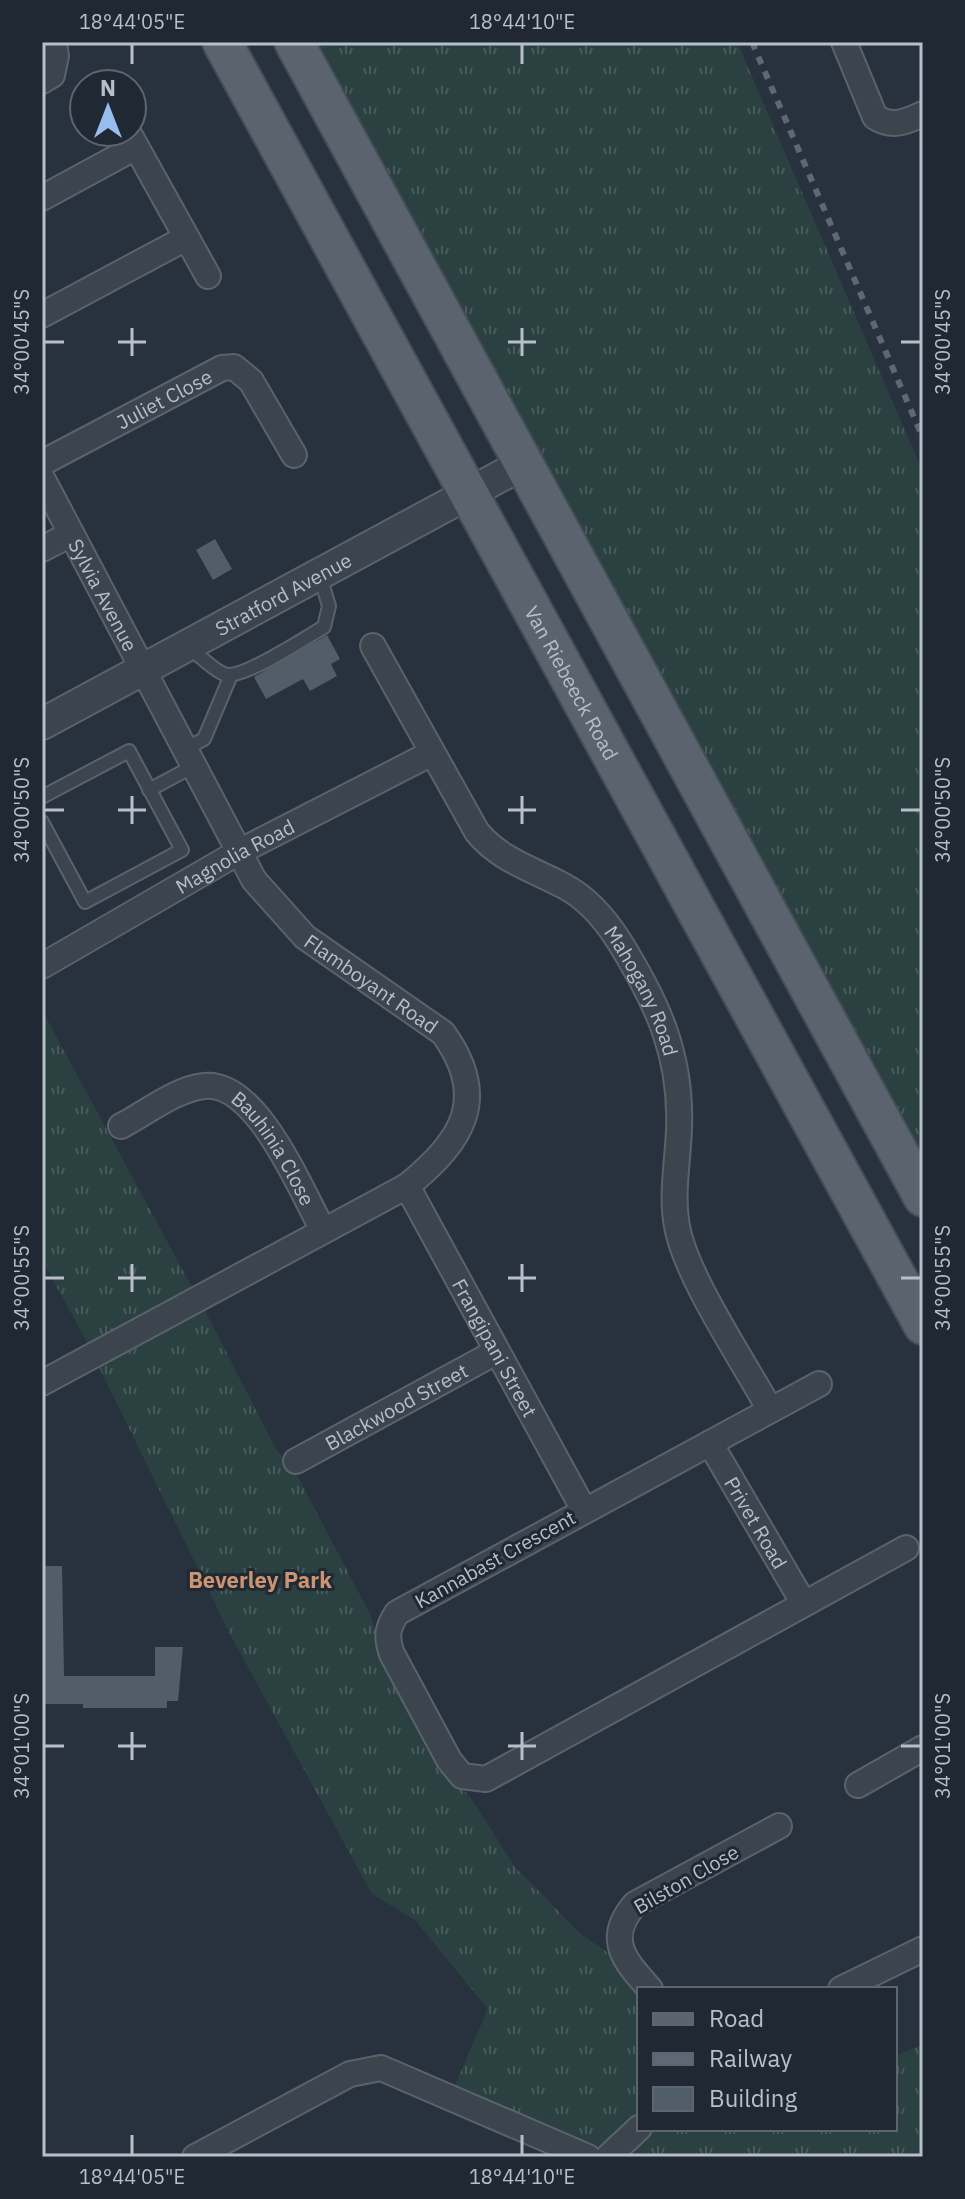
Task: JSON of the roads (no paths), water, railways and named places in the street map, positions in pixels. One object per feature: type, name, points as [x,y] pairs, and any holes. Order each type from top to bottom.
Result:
[{"type":"main road","name":"Van Riebeeck Road","points":[[222,42],[923,1325]]},
{"type":"main road","points":[[294,42],[923,1197]]},
{"type":"main road","points":[[833,1157],[888,1132]]},
{"type":"street","points":[[47,78],[56,56],[54,42]]},
{"type":"street","points":[[844,42],[875,117],[883,122],[902,124],[923,114]]},
{"type":"street","points":[[42,198],[120,148]]},
{"type":"street","points":[[136,148],[208,276]]},
{"type":"street","points":[[42,315],[186,238]]},
{"type":"street","name":"Juliet Close","points":[[42,463],[208,374],[234,367],[251,381],[294,455]]},
{"type":"street","name":"Stratford Avenue","points":[[42,724],[523,464]]},
{"type":"street","name":"Sylvia Avenue","points":[[42,478],[142,670]]},
{"type":"street","points":[[42,549],[71,534]]},
{"type":"street","name":"Mahogany Road","points":[[373,646],[430,754],[484,840],[518,865],[565,886],[601,916],[652,1001],[674,1055],[679,1086],[674,1205],[680,1240],[770,1410]]},
{"type":"street","name":"Flamboyant Road","points":[[42,1383],[407,1186],[440,1160],[463,1120],[466,1073],[458,1054],[443,1033],[421,1015],[305,937],[277,910],[237,853],[142,670]]},
{"type":"street","name":"Magnolia Road","points":[[42,966],[237,853],[430,754]]},
{"type":"street","name":"Bauhinia Close","points":[[121,1126],[195,1089],[220,1087],[235,1094],[265,1126],[323,1230]]},
{"type":"street","name":"Frangipani Street","points":[[407,1186],[584,1510]]},
{"type":"street","name":"Blackwood Street","points":[[296,1461],[496,1352]]},
{"type":"street","name":"Kannabast Crescent","points":[[819,1384],[397,1613],[388,1626],[387,1638],[392,1654],[462,1776],[486,1779],[906,1548]]},
{"type":"street","name":"Privet Road","points":[[710,1443],[804,1604]]},
{"type":"street","points":[[858,1785],[923,1748]]},
{"type":"street","name":"Bilston Close","points":[[648,1987],[629,1966],[621,1949],[619,1931],[624,1917],[635,1904],[779,1826]]},
{"type":"street","points":[[845,1987],[923,1949]]},
{"type":"street","points":[[195,2157],[350,2074],[381,2068],[588,2157]]},
{"type":"street","points":[[608,2157],[637,2130]]},
{"type":"lane","points":[[187,645],[223,674],[231,675],[324,627],[329,606],[319,573]]},
{"type":"lane","points":[[149,790],[188,759],[204,739],[231,675]]},
{"type":"lane","points":[[42,797],[129,751],[182,850],[85,902],[42,822]]},
{"type":"railway","points":[[752,42],[923,438]]},
{"type":"district","name":"Beverley Park","points":[[260,1579]]}]
